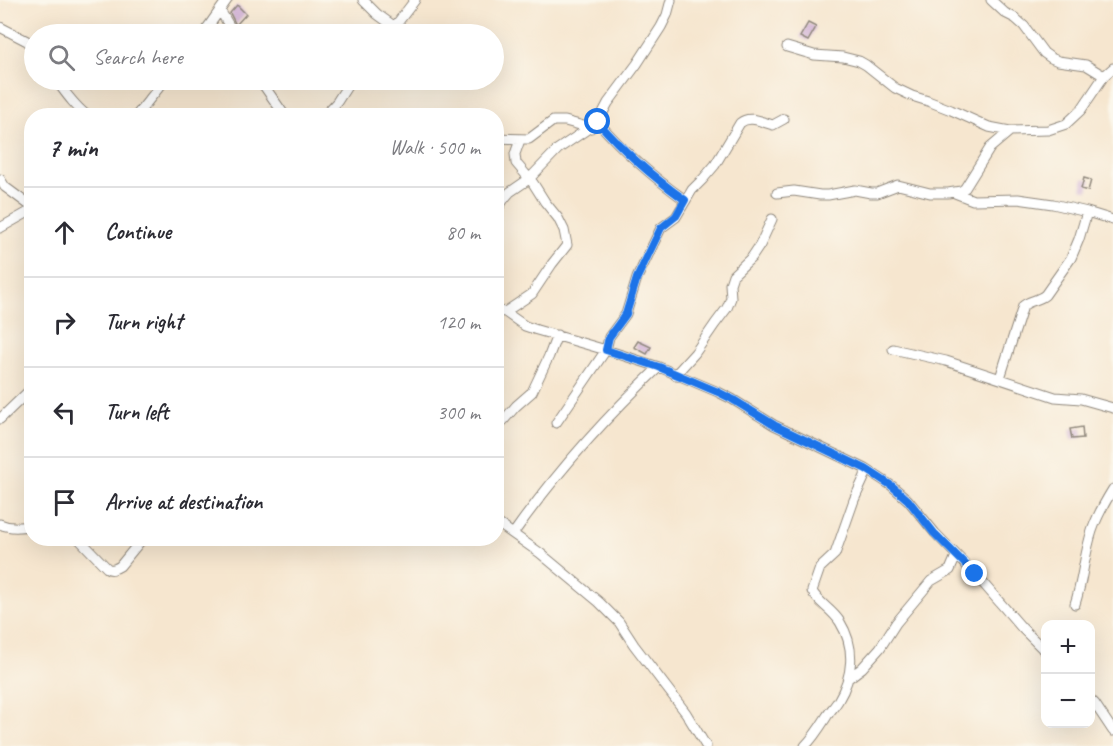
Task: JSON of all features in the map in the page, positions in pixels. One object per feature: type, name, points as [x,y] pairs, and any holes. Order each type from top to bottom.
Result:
[{"type":"street","points":[[210,24],[227,0]]},
{"type":"street","points":[[363,0],[386,24]]},
{"type":"street","points":[[397,24],[415,0]]},
{"type":"street","points":[[504,199],[529,179],[558,149],[594,125],[661,27],[667,15],[670,0]]},
{"type":"street","points":[[991,0],[1005,14],[1015,18],[1024,26],[1044,53],[1051,58],[1058,62],[1086,65],[1104,76]]},
{"type":"street","points":[[220,10],[228,24]]},
{"type":"street","points":[[0,27],[24,39]]},
{"type":"street","points":[[787,47],[814,55],[843,57],[858,61],[895,88],[912,96],[938,104],[989,127],[1010,131],[1048,130],[1066,124],[1081,110],[1104,76],[1113,68]]},
{"type":"street","points":[[64,90],[80,108]]},
{"type":"street","points":[[142,108],[157,90]]},
{"type":"street","points":[[267,90],[279,108]]},
{"type":"street","points":[[331,108],[345,90]]},
{"type":"street","points":[[556,423],[606,350],[609,337],[626,314],[637,278],[661,228],[676,216],[685,200],[715,165],[743,120],[753,119],[772,125],[784,119]]},
{"type":"street","points":[[504,139],[529,140],[553,121],[594,125],[647,172],[685,200]]},
{"type":"street","points":[[777,192],[794,190],[828,195],[855,190],[878,193],[898,185],[930,193],[955,193],[965,188],[990,148],[1010,131]]},
{"type":"street","points":[[504,309],[532,294],[567,245],[564,230],[558,218],[515,160],[520,140]]},
{"type":"street","points":[[0,179],[5,187],[24,202]]},
{"type":"street","points":[[955,193],[973,200],[1018,199],[1053,204],[1113,220]]},
{"type":"street","points":[[1000,378],[1023,306],[1045,295],[1071,258],[1087,212]]},
{"type":"street","points":[[0,228],[24,214]]},
{"type":"street","points":[[675,375],[695,353],[727,308],[732,298],[730,284],[733,275],[752,257],[772,219]]},
{"type":"street","points":[[504,313],[525,326],[659,367],[732,399],[774,425],[866,469],[908,500],[926,523],[1041,647]]},
{"type":"street","points":[[504,420],[532,392],[557,335]]},
{"type":"street","points":[[892,349],[940,359],[1055,398],[1082,399],[1113,408]]},
{"type":"street","points":[[513,534],[540,495],[588,439],[659,367]]},
{"type":"street","points":[[0,419],[24,396]]},
{"type":"street","points":[[850,678],[851,657],[846,632],[834,613],[817,599],[812,591],[820,568],[833,557],[866,469]]},
{"type":"street","points":[[1075,604],[1092,529],[1113,489]]},
{"type":"street","points":[[0,524],[11,528],[24,527]]},
{"type":"street","points":[[504,528],[540,553],[619,622],[686,712],[706,746]]},
{"type":"street","points":[[85,546],[106,568],[112,570],[120,566],[136,546]]},
{"type":"street","points":[[805,746],[820,729],[850,678],[880,648],[896,622],[932,581],[950,570],[956,556]]},
{"type":"street","points":[[1095,704],[1113,731]]},
{"type":"building","points":[[237,5],[246,14],[236,24],[230,13]]},
{"type":"building","points":[[808,23],[816,27],[808,41],[800,37]]},
{"type":"building","points":[[1084,178],[1091,180],[1088,191],[1081,189]]},
{"type":"building","points":[[638,341],[651,347],[647,354],[634,347]]},
{"type":"building","points":[[1082,427],[1083,438],[1072,439],[1070,429]]},
{"type":"route","points":[[598,122],[614,141],[647,172],[685,200],[676,216],[661,228],[637,278],[626,314],[609,337],[606,350],[659,367],[718,392],[774,425],[866,469],[908,500],[934,533],[975,574]]}]
